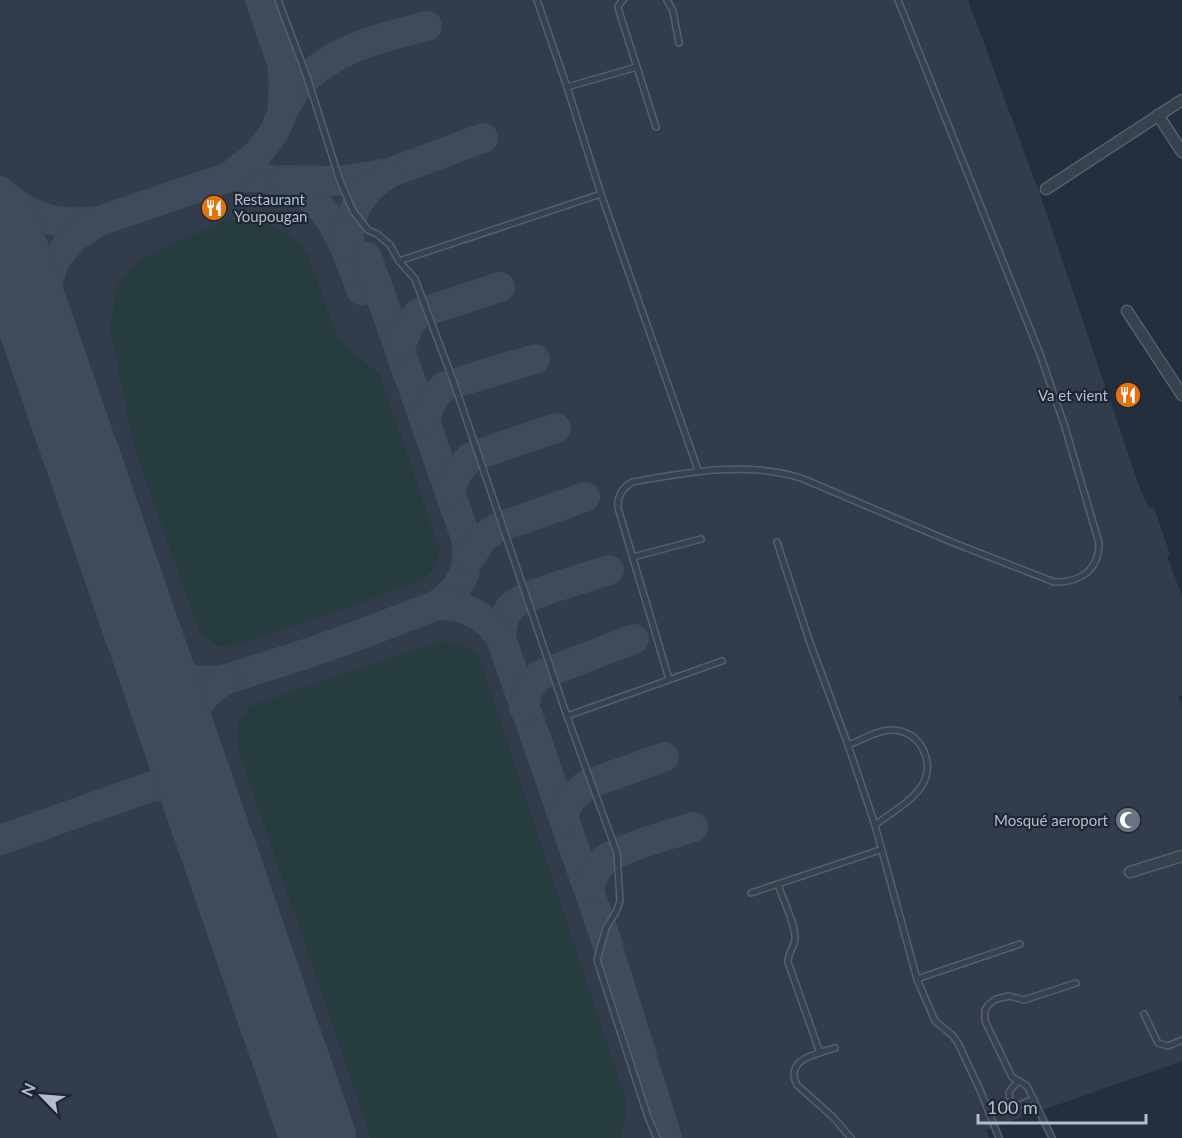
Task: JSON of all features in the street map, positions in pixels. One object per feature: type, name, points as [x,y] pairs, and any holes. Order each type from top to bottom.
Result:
[{"type":"street","points":[[1046,189],[1182,100]]},
{"type":"street","points":[[1158,115],[1182,152]]},
{"type":"street","points":[[1127,311],[1182,395]]},
{"type":"street","points":[[1130,872],[1182,856]]},
{"type":"lane","points":[[278,0],[304,66],[340,182],[361,222],[390,245],[399,261],[415,279],[454,383],[567,716],[617,853],[620,901],[606,928],[597,960],[652,1130],[657,1138]]},
{"type":"lane","points":[[537,0],[601,194],[698,471]]},
{"type":"lane","points":[[623,0],[618,6],[619,11],[656,127]]},
{"type":"lane","points":[[667,0],[673,11],[679,43]]},
{"type":"lane","points":[[669,679],[618,508],[622,489],[632,482],[698,471],[747,469],[777,471],[801,478],[954,543],[1054,582],[1069,582],[1081,578],[1091,570],[1098,557],[1099,543],[1053,390],[897,0]]},
{"type":"lane","points":[[567,87],[637,67]]},
{"type":"lane","points":[[399,261],[601,194]]},
{"type":"lane","points":[[633,557],[700,539]]},
{"type":"lane","points":[[777,543],[874,825],[917,979],[935,1021],[952,1035],[957,1043],[981,1092],[999,1138]]},
{"type":"lane","points":[[567,716],[722,661]]},
{"type":"lane","points":[[848,745],[882,731],[896,730],[915,739],[924,750],[926,778],[919,790],[874,825]]},
{"type":"lane","points":[[750,893],[880,850]]},
{"type":"lane","points":[[778,884],[795,935],[788,962],[820,1053]]},
{"type":"lane","points":[[917,979],[1020,944]]},
{"type":"lane","points":[[1052,1138],[1027,1086],[1012,1077],[985,1021],[985,1010],[996,999],[1009,996],[1024,1000],[1076,983]]},
{"type":"lane","points":[[1144,1014],[1158,1043],[1168,1046],[1182,1040]]},
{"type":"lane","points":[[835,1047],[801,1059],[794,1068],[794,1080],[833,1117],[851,1138]]},
{"type":"lane","points":[[1018,1081],[1009,1092],[1010,1101],[1019,1105],[1034,1099]]},
{"type":"shaded area","points":[[0,0],[968,0],[1039,192],[1142,494],[1149,508],[1154,507],[1170,554],[1167,556],[1182,596],[1182,695],[1178,697],[1182,708],[1182,1061],[986,1130],[989,1138],[0,1138]]},
{"type":"green space","points":[[251,218],[271,225],[293,238],[307,252],[337,338],[380,375],[440,551],[435,566],[424,580],[233,647],[217,646],[199,630],[134,447],[110,326],[117,287],[140,260],[223,221]]},
{"type":"green space","points":[[443,641],[466,646],[479,656],[624,1095],[626,1109],[621,1138],[371,1138],[237,745],[237,723],[250,706]]},
{"type":"taxiway","points":[[44,349],[41,317],[44,292],[55,260],[74,237],[99,221],[229,177],[256,156],[275,131],[282,113],[284,83],[282,63],[260,0]]},
{"type":"taxiway","points":[[285,107],[311,74],[328,61],[346,51],[427,26]]},
{"type":"taxiway","points":[[285,180],[340,181],[389,173],[483,138]]},
{"type":"taxiway","points":[[349,248],[350,224],[357,205],[369,189],[388,174]]},
{"type":"taxiway","points":[[229,177],[258,178],[282,183],[302,192],[318,205],[331,221],[342,241],[361,290]]},
{"type":"taxiway","points":[[0,191],[22,208],[46,218],[71,222],[99,221]]},
{"type":"taxiway","points":[[367,257],[466,538],[467,558],[463,576],[453,592],[437,605]]},
{"type":"taxiway","points":[[400,347],[409,325],[418,314],[500,287]]},
{"type":"taxiway","points":[[425,419],[433,398],[445,386],[535,359]]},
{"type":"taxiway","points":[[451,490],[457,472],[471,457],[556,428]]},
{"type":"taxiway","points":[[469,559],[483,538],[497,528],[585,497]]},
{"type":"taxiway","points":[[501,638],[504,618],[508,610],[518,602],[542,591],[609,570]]},
{"type":"taxiway","points":[[149,653],[182,676],[189,679],[212,681],[235,677],[308,653],[437,605],[465,609],[488,623],[501,638],[604,934],[667,1138]]},
{"type":"taxiway","points":[[524,708],[528,689],[540,675],[634,639]]},
{"type":"taxiway","points":[[186,758],[187,732],[193,712],[206,694],[226,679]]},
{"type":"taxiway","points":[[564,818],[567,805],[586,785],[664,757]]},
{"type":"taxiway","points":[[0,840],[153,786],[171,787],[185,793],[208,816]]},
{"type":"taxiway","points":[[589,889],[597,870],[612,855],[693,827]]},
{"type":"runway","points":[[0,221],[318,1138]]},
{"type":"place","name":"Restaurant Youpougan","points":[[214,208]]},
{"type":"place","name":"Va et vient","points":[[1128,395]]},
{"type":"place","name":"Mosqué aeroport","points":[[1128,820]]}]
